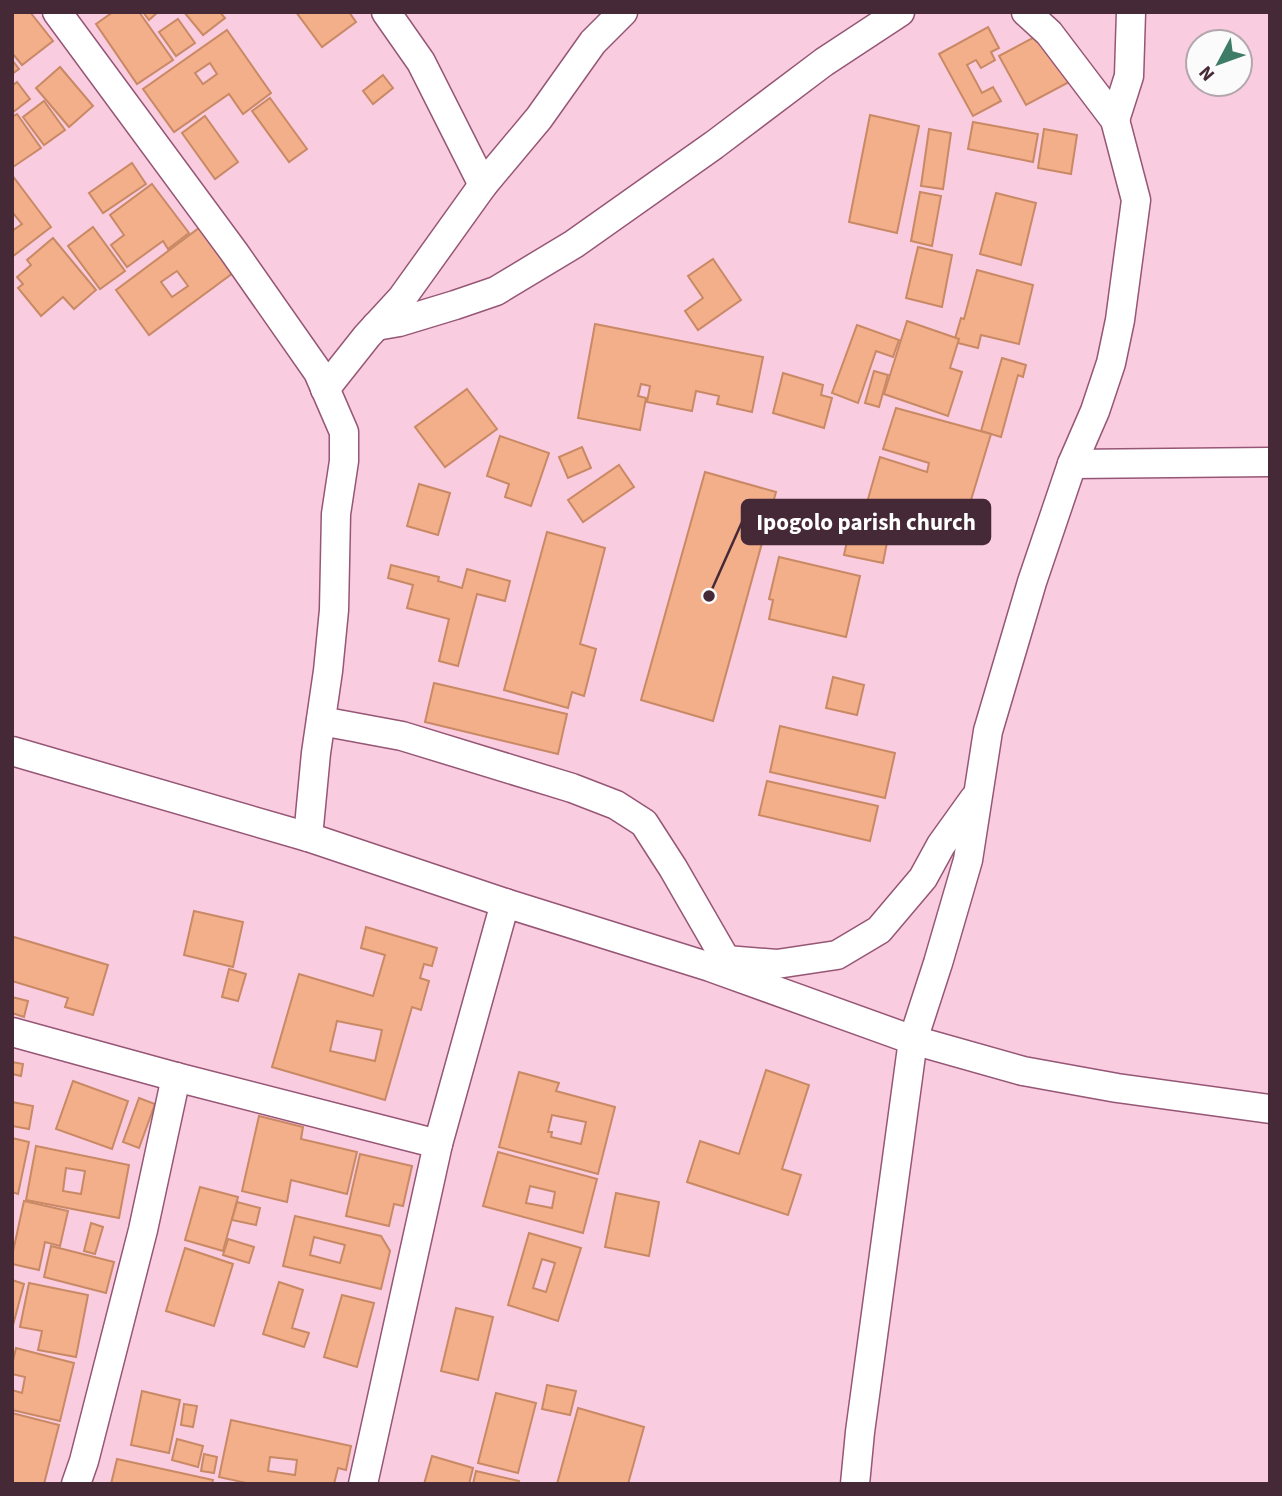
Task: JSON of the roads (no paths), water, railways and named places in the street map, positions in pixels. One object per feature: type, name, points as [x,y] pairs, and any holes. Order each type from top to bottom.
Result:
[{"type":"street","points":[[57,12],[234,251],[318,372],[344,432],[344,461],[336,514],[334,610],[308,837]]},
{"type":"street","points":[[386,12],[421,62],[483,186]]},
{"type":"street","points":[[325,389],[402,298],[483,186],[539,118],[593,42],[623,12]]},
{"type":"street","points":[[376,326],[455,305],[496,291],[518,278],[584,237],[714,145],[824,62],[900,12]]},
{"type":"street","points":[[855,1484],[913,1040],[968,860],[988,731],[1032,582],[1072,464],[1095,411],[1111,363],[1120,320],[1136,201],[1115,120],[1049,33],[1026,12]]},
{"type":"street","points":[[1115,120],[1129,76],[1131,12]]},
{"type":"street","points":[[1072,464],[1270,462]]},
{"type":"street","points":[[321,721],[402,736],[617,804],[643,823],[673,868],[718,964]]},
{"type":"street","points":[[12,751],[308,837],[505,903],[718,964],[913,1040],[1023,1071],[1117,1088],[1270,1109]]},
{"type":"street","points":[[718,964],[777,964],[838,955],[879,930],[923,878],[941,845],[978,792]]},
{"type":"street","points":[[363,1484],[438,1144],[505,903]]},
{"type":"street","points":[[12,1032],[438,1144]]},
{"type":"street","points":[[76,1484],[144,1230],[176,1077]]},
{"type":"place","name":"Ipogolo parish church","points":[[709,596]]}]
